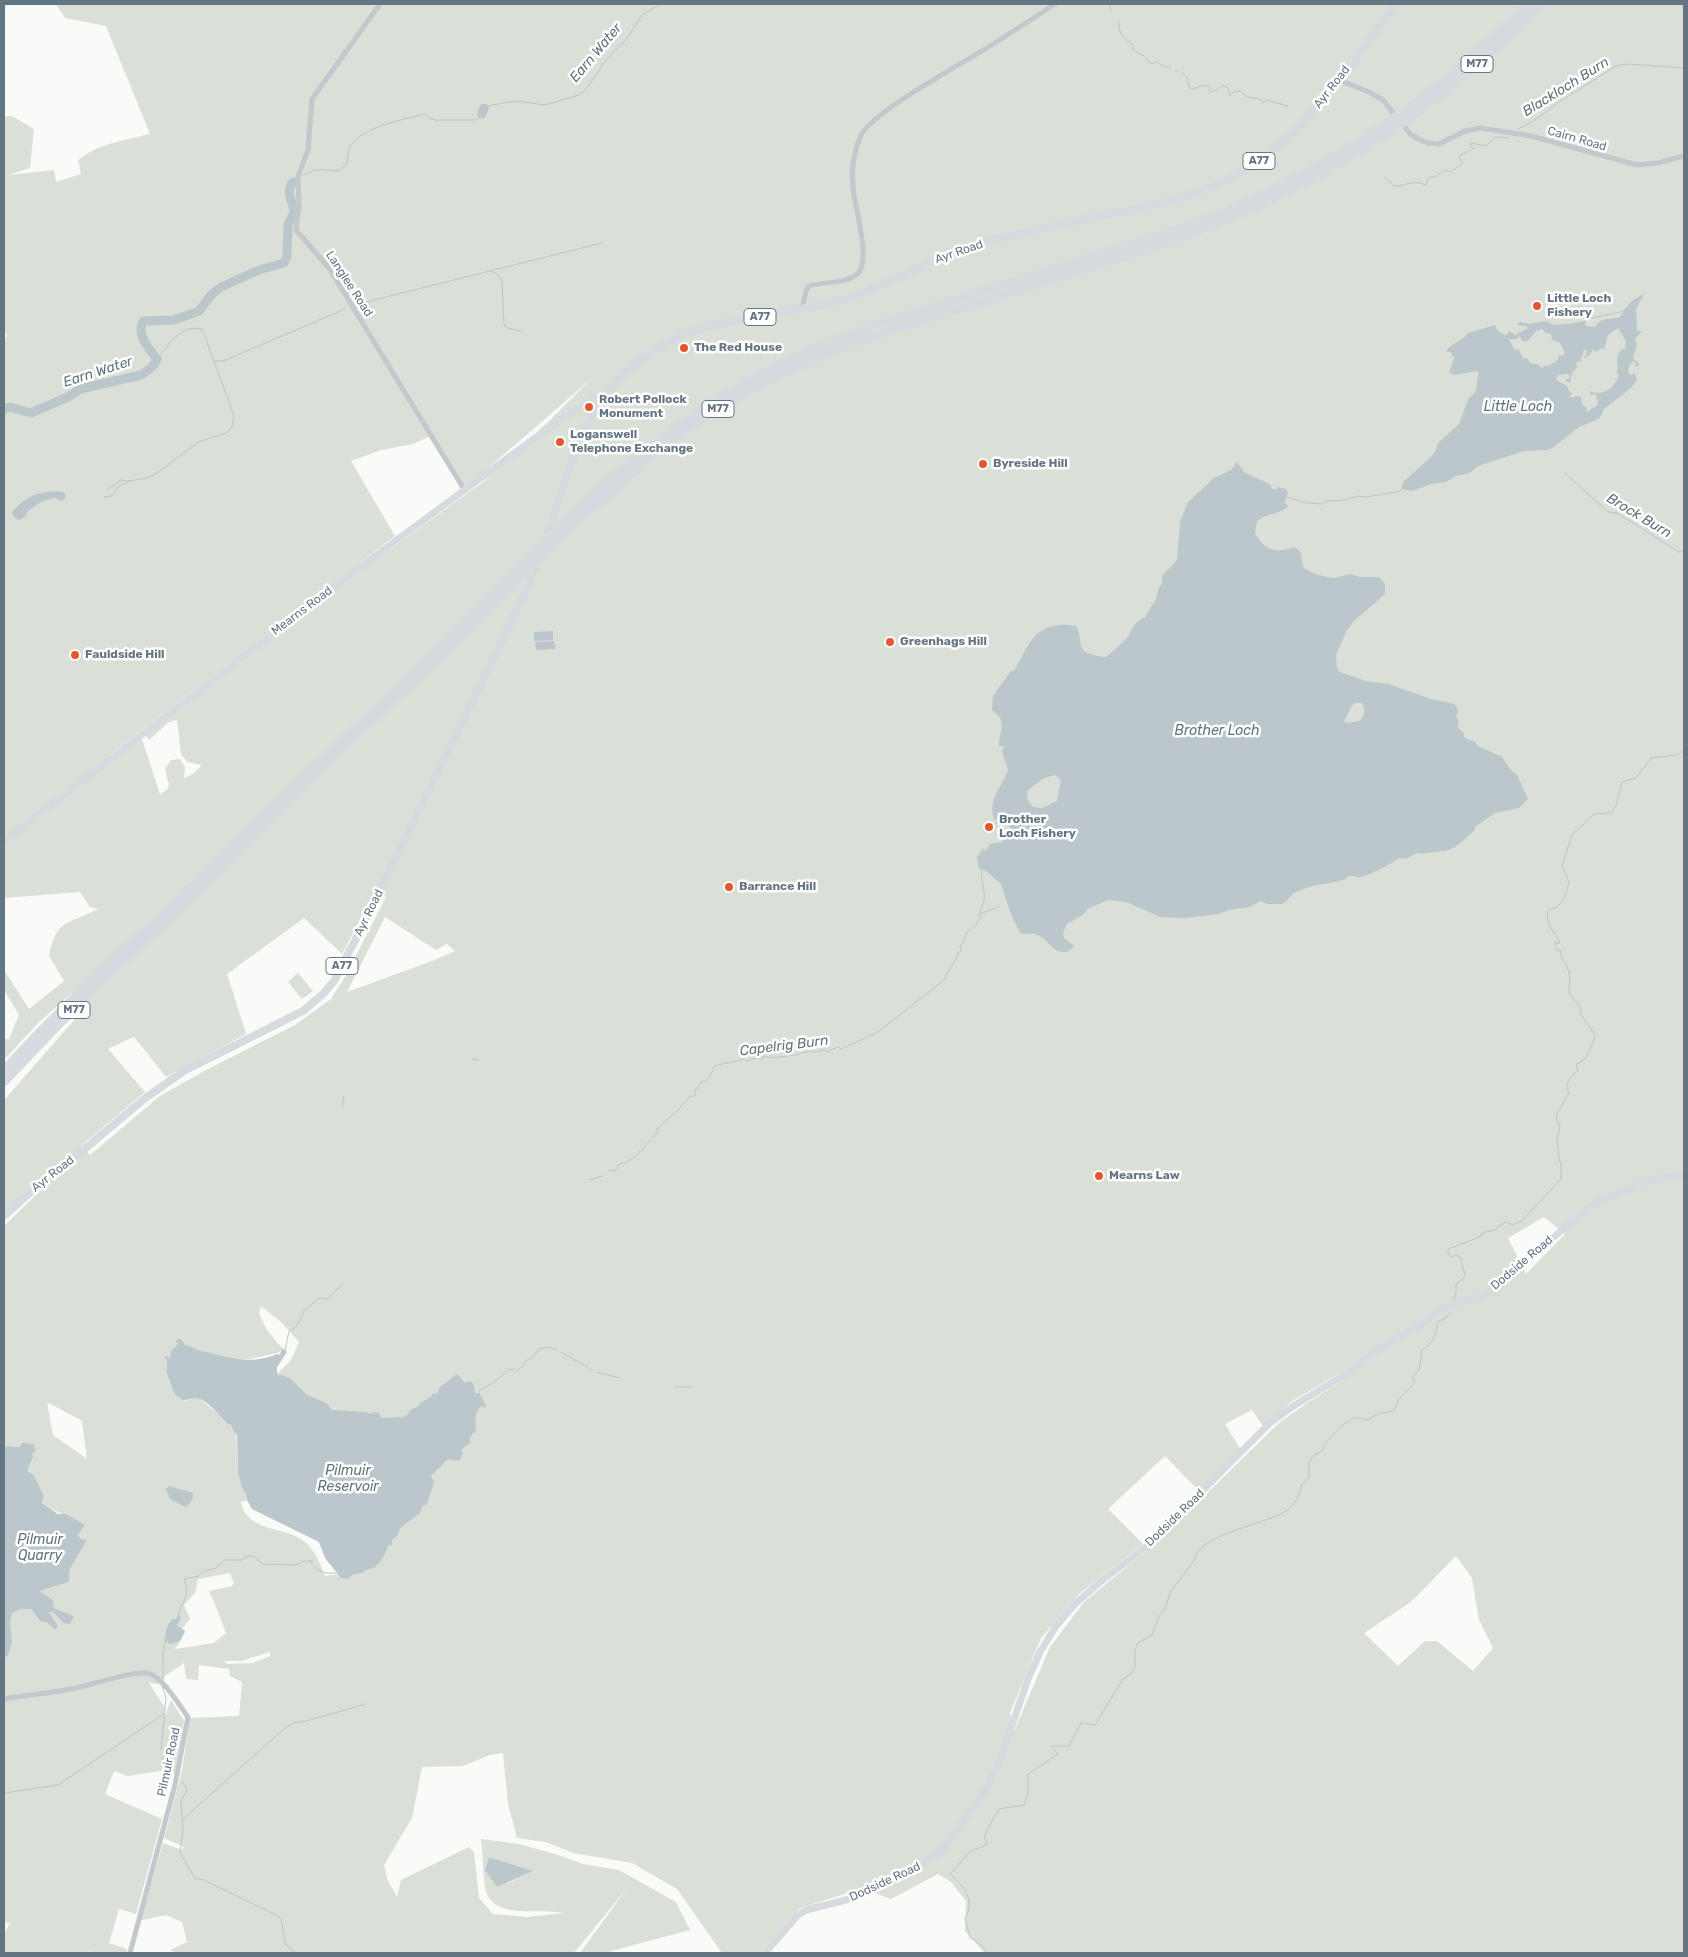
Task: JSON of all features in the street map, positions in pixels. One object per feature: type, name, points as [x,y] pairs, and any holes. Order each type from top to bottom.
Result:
[{"type":"highway","name":"M77","points":[[1406,116],[1528,4]]},
{"type":"highway","name":"M77","points":[[4,1082],[38,1046],[622,480],[710,414],[768,381],[822,355],[876,334],[1134,254],[1232,218],[1274,200],[1320,176],[1466,74],[1540,4]]},
{"type":"highway","name":"M77","points":[[4,1070],[72,1000],[209,870],[618,472],[706,406],[762,374],[817,347],[875,325],[1156,238],[1226,212],[1294,180],[1391,126]]},
{"type":"highway","points":[[4,1064],[72,1000]]},
{"type":"highway","points":[[4,1089],[38,1046]]},
{"type":"main road","name":"Ayr Road","points":[[552,520],[590,420],[618,380],[637,363],[660,347],[687,333],[711,326],[802,309],[866,292],[932,261],[972,246],[1166,202],[1223,182],[1240,174],[1278,148],[1304,122],[1339,80],[1396,4]]},
{"type":"main road","name":"Mearns Road","points":[[4,841],[340,582],[543,432],[596,396],[607,394]]},
{"type":"main road","name":"Ayr Road","points":[[4,1216],[54,1171],[81,1152],[144,1099],[184,1071],[303,1010],[323,994],[334,980],[362,929],[529,585]]},
{"type":"main road","name":"Dodside Road","points":[[765,1953],[798,1915],[806,1910],[846,1900],[918,1868],[941,1852],[986,1788],[998,1765],[1028,1679],[1040,1652],[1056,1626],[1076,1603],[1148,1545],[1270,1423],[1295,1405],[1346,1374],[1393,1339],[1418,1327],[1438,1311],[1459,1302],[1478,1298],[1495,1287],[1509,1272],[1539,1250],[1579,1214],[1599,1202],[1642,1183],[1684,1175]]},
{"type":"street","name":"Langlee Road","points":[[380,4],[312,100],[308,150],[298,176],[299,208],[296,230],[329,268],[465,491]]},
{"type":"street","points":[[802,309],[809,286],[848,279],[860,272],[862,267],[862,241],[852,179],[856,147],[862,133],[887,110],[1054,4]]},
{"type":"street","name":"Cairn Road","points":[[1339,80],[1383,100],[1411,135],[1427,143],[1439,144],[1465,131],[1481,128],[1531,136],[1637,165],[1658,163],[1684,156]]},
{"type":"street","name":"Pilmuir Road","points":[[4,1699],[76,1688],[148,1673],[164,1685],[188,1717],[185,1741],[175,1785],[130,1953]]},
{"type":"shaded area","points":[[56,4],[1684,4],[1684,1953],[985,1953],[965,1931],[966,1901],[951,1882],[938,1874],[891,1899],[875,1893],[854,1891],[800,1908],[760,1953],[722,1953],[677,1889],[632,1863],[573,1853],[546,1842],[517,1838],[508,1804],[503,1753],[490,1755],[463,1766],[422,1767],[412,1818],[384,1865],[387,1879],[397,1897],[401,1880],[469,1847],[474,1852],[479,1898],[493,1914],[528,1917],[563,1913],[510,1910],[492,1902],[486,1890],[481,1839],[519,1844],[583,1864],[619,1870],[676,1902],[690,1930],[604,1953],[580,1953],[627,1888],[574,1953],[176,1953],[170,1950],[187,1942],[182,1922],[166,1915],[141,1919],[163,1843],[182,1850],[184,1847],[164,1838],[182,1771],[190,1718],[239,1716],[242,1682],[230,1676],[229,1669],[199,1665],[198,1680],[186,1679],[184,1663],[165,1676],[159,1684],[149,1683],[165,1708],[164,1718],[171,1700],[184,1721],[175,1773],[166,1770],[128,1776],[114,1771],[105,1794],[162,1819],[136,1914],[119,1909],[109,1943],[127,1949],[126,1953],[96,1953],[90,1951],[89,1953],[4,1953],[4,1934],[10,1923],[4,1922],[4,1655],[8,1657],[12,1643],[10,1617],[15,1611],[31,1609],[41,1622],[47,1622],[57,1627],[49,1612],[53,1612],[63,1623],[74,1616],[54,1608],[53,1600],[40,1591],[69,1582],[70,1569],[87,1540],[80,1538],[78,1535],[85,1525],[42,1503],[44,1496],[33,1474],[27,1471],[33,1457],[31,1454],[20,1447],[6,1446],[4,1451],[4,1226],[46,1185],[36,1182],[4,1212],[4,1100],[83,1010],[72,993],[38,1023],[4,1060],[4,1039],[9,1039],[19,1015],[4,990],[4,970],[29,1009],[64,981],[49,956],[55,935],[65,924],[98,909],[90,907],[80,892],[4,898],[4,338],[7,337],[4,327],[4,117],[12,116],[34,129],[30,168],[8,175],[54,170],[56,182],[81,174],[78,160],[94,150],[112,143],[150,134],[106,26],[65,18]],"holes":[[[591,379],[483,482],[334,590],[146,735],[149,740],[169,722],[177,720],[181,754],[187,762],[202,765],[193,774],[184,778],[185,767],[180,759],[171,760],[165,769],[169,785],[167,790],[160,794],[142,739],[111,762],[108,756],[395,536],[351,461],[381,450],[413,444],[429,437],[463,490]],[[376,889],[386,897],[345,977],[331,999],[295,1025],[204,1071],[160,1096],[90,1155],[82,1145],[145,1092],[108,1049],[134,1037],[166,1077],[246,1034],[227,974],[304,918],[342,954]],[[385,917],[436,950],[447,944],[455,951],[432,961],[347,992]],[[1544,1217],[1565,1234],[1526,1274],[1508,1238]],[[261,1306],[282,1323],[299,1342],[291,1360],[277,1374],[347,1573],[325,1576],[309,1545],[288,1533],[259,1524],[244,1512],[241,1502],[247,1500],[238,1472],[236,1432],[231,1424],[200,1399],[195,1397],[185,1401],[180,1398],[172,1389],[168,1378],[167,1360],[170,1358],[171,1351],[182,1343],[209,1353],[237,1360],[280,1352],[282,1348],[267,1330],[259,1314]],[[1397,1340],[1279,1423],[1158,1541],[1084,1602],[1050,1647],[1014,1731],[1010,1713],[1041,1638],[1080,1593],[1143,1544],[1108,1509],[1165,1456],[1198,1490],[1241,1450],[1225,1424],[1252,1410],[1263,1426],[1294,1400]],[[47,1402],[82,1421],[87,1459],[53,1435]],[[1456,1556],[1472,1578],[1479,1620],[1493,1648],[1473,1671],[1437,1641],[1425,1641],[1398,1666],[1364,1633],[1411,1602]],[[230,1573],[234,1583],[232,1586],[209,1591],[226,1633],[214,1643],[175,1649],[180,1642],[167,1641],[167,1628],[179,1616],[177,1625],[182,1629],[190,1619],[184,1605],[195,1593],[198,1579]],[[270,1652],[270,1656],[253,1663],[227,1664],[224,1661],[241,1661]],[[489,1857],[532,1871],[508,1883],[485,1870]]]},
{"type":"shaded area","points":[[298,973],[313,991],[302,999],[288,982]]},
{"type":"water","name":"Little Loch","points":[[1644,294],[1636,309],[1637,331],[1642,331],[1635,339],[1637,345],[1633,358],[1639,364],[1635,366],[1636,363],[1633,361],[1628,368],[1629,374],[1635,373],[1637,380],[1631,388],[1604,409],[1598,419],[1579,427],[1551,449],[1524,451],[1478,466],[1470,473],[1456,476],[1446,482],[1431,484],[1412,491],[1402,489],[1403,482],[1430,458],[1439,442],[1459,424],[1468,399],[1476,391],[1477,371],[1455,375],[1449,373],[1454,358],[1450,352],[1446,351],[1451,346],[1468,333],[1495,325],[1497,330],[1505,335],[1509,331],[1515,335],[1528,328],[1517,325],[1520,322],[1529,324],[1546,321],[1554,325],[1575,323],[1589,318],[1623,311],[1633,300]],"holes":[[[1623,312],[1620,317],[1603,320],[1595,327],[1586,326],[1585,323],[1590,319]],[[1618,328],[1626,341],[1625,350],[1622,349],[1617,357],[1618,370],[1616,372],[1619,375],[1608,390],[1600,393],[1589,391],[1591,395],[1595,394],[1598,401],[1597,406],[1588,412],[1586,407],[1582,405],[1581,397],[1571,398],[1570,395],[1573,394],[1568,390],[1567,386],[1556,379],[1558,375],[1568,374],[1570,378],[1565,380],[1570,383],[1572,373],[1577,367],[1576,362],[1582,361],[1584,350],[1587,350],[1583,359],[1590,355],[1593,349],[1596,352],[1602,348],[1604,350],[1608,335]],[[1542,329],[1546,333],[1551,334],[1552,340],[1560,343],[1565,353],[1563,356],[1559,355],[1558,360],[1549,366],[1545,365],[1542,369],[1538,365],[1530,363],[1527,358],[1523,358],[1519,350],[1514,349],[1509,339],[1516,339],[1520,336],[1522,341],[1528,341],[1536,331]]]},
{"type":"water","name":"Brother Loch","points":[[1237,462],[1244,472],[1271,485],[1271,488],[1277,490],[1277,487],[1286,489],[1288,492],[1285,502],[1288,507],[1257,521],[1255,533],[1267,547],[1282,550],[1294,547],[1301,553],[1304,568],[1315,574],[1335,578],[1349,574],[1361,577],[1379,577],[1385,584],[1385,594],[1354,621],[1346,632],[1336,655],[1337,668],[1340,672],[1365,681],[1388,684],[1431,699],[1455,704],[1458,711],[1456,716],[1459,723],[1457,727],[1463,732],[1464,737],[1502,757],[1517,775],[1528,799],[1519,808],[1495,813],[1475,827],[1475,830],[1450,850],[1418,853],[1405,859],[1399,858],[1364,876],[1349,876],[1343,880],[1311,886],[1296,892],[1286,902],[1284,901],[1283,904],[1267,904],[1260,901],[1250,907],[1228,910],[1219,914],[1185,918],[1160,917],[1126,902],[1108,900],[1087,909],[1084,914],[1067,924],[1063,933],[1064,938],[1074,946],[1069,951],[1056,950],[1038,935],[1021,934],[1012,917],[1001,884],[986,871],[979,869],[977,857],[982,849],[986,850],[990,845],[988,844],[1002,842],[1012,830],[1007,825],[995,824],[998,819],[994,820],[994,800],[1008,770],[1002,752],[1004,746],[999,746],[1002,725],[1000,718],[992,709],[993,696],[1011,671],[1014,671],[1031,641],[1043,630],[1050,627],[1057,625],[1076,626],[1085,652],[1098,656],[1107,656],[1121,644],[1128,637],[1137,622],[1146,617],[1156,599],[1162,583],[1162,577],[1177,559],[1180,522],[1188,502],[1214,478],[1231,470]],"holes":[[[1354,703],[1362,703],[1363,717],[1360,721],[1346,723],[1344,721]],[[1055,775],[1061,780],[1057,801],[1043,808],[1033,807],[1027,799],[1028,790],[1044,778]]]},
{"type":"water","points":[[48,492],[64,492],[66,497],[62,501],[55,498],[43,501],[19,520],[13,516],[12,512],[23,501],[35,495]]},
{"type":"water","points":[[553,631],[553,640],[534,641],[534,632]]},
{"type":"water","points":[[554,641],[555,649],[536,650],[535,642]]},
{"type":"water","name":"Pilmuir Reservoir","points":[[181,1339],[185,1345],[200,1350],[249,1360],[280,1355],[282,1348],[287,1352],[277,1367],[277,1374],[290,1378],[307,1395],[326,1403],[332,1410],[367,1412],[370,1414],[375,1412],[380,1414],[381,1418],[403,1417],[408,1415],[410,1410],[432,1396],[432,1394],[438,1393],[439,1388],[457,1374],[465,1383],[468,1381],[473,1383],[475,1393],[480,1394],[486,1406],[485,1408],[482,1406],[477,1411],[476,1432],[473,1433],[469,1440],[471,1442],[461,1450],[463,1453],[459,1461],[448,1459],[431,1476],[434,1482],[427,1504],[422,1506],[420,1513],[400,1528],[397,1536],[392,1540],[392,1545],[389,1545],[378,1564],[347,1579],[341,1578],[325,1558],[319,1542],[252,1509],[243,1491],[238,1472],[237,1435],[231,1424],[228,1424],[204,1401],[195,1398],[183,1400],[173,1391],[167,1374],[167,1360],[164,1357],[170,1358],[171,1351],[178,1344],[176,1341]]},
{"type":"water","name":"Pilmuir Quarry","points":[[22,1443],[33,1444],[36,1450],[32,1454],[33,1457],[27,1471],[33,1474],[44,1496],[42,1503],[58,1514],[66,1514],[85,1525],[78,1535],[80,1538],[87,1540],[70,1569],[69,1582],[40,1591],[53,1600],[54,1608],[74,1616],[70,1624],[63,1623],[53,1612],[49,1612],[58,1627],[55,1630],[47,1622],[41,1622],[31,1609],[16,1611],[12,1614],[10,1622],[12,1645],[8,1657],[4,1655],[4,1451],[6,1446],[20,1447]]},
{"type":"water","points":[[169,1486],[193,1493],[190,1503],[185,1507],[170,1499],[166,1489]]},
{"type":"water","points":[[179,1615],[181,1619],[177,1625],[185,1631],[180,1641],[169,1644],[167,1641],[164,1641],[167,1627],[172,1619],[176,1619]]},
{"type":"water","points":[[489,1857],[533,1871],[497,1887],[485,1870]]},
{"type":"waterway","name":"Earn Water","points":[[303,175],[316,170],[335,171],[341,169],[346,165],[349,148],[357,138],[375,128],[395,121],[425,114],[435,120],[476,120],[481,117],[482,109],[492,105],[516,101],[545,105],[579,95],[587,88],[606,60],[629,36],[641,16],[660,4]]},
{"type":"waterway","name":"Blackloch Burn","points":[[1109,4],[1111,9]]},
{"type":"waterway","name":"Blackloch Burn","points":[[1119,23],[1121,34],[1134,46],[1132,49],[1146,57],[1150,64],[1158,62],[1164,67],[1171,68]]},
{"type":"waterway","name":"Blackloch Burn","points":[[1518,129],[1532,122],[1559,102],[1616,66],[1628,64],[1684,68]]},
{"type":"waterway","name":"Blackloch Burn","points":[[1181,72],[1187,77],[1189,87],[1192,89],[1205,85],[1210,87],[1209,92],[1212,92],[1223,86],[1228,88],[1230,96],[1234,91],[1242,92],[1247,97],[1261,99],[1263,103],[1266,100],[1288,106]]},
{"type":"waterway","name":"Earn Water","points":[[482,114],[484,108]]},
{"type":"waterway","points":[[1384,177],[1394,186],[1414,183],[1426,185],[1428,178],[1436,176],[1445,170],[1450,172],[1462,164],[1459,156],[1473,149],[1471,143],[1486,146],[1497,137],[1509,137]]},
{"type":"waterway","name":"Earn Water","points":[[4,409],[10,407],[31,413],[68,397],[80,389],[141,375],[148,370],[157,359],[142,336],[141,331],[144,321],[174,320],[199,311],[211,295],[221,287],[259,270],[284,263],[287,256],[288,224],[294,213],[289,193],[293,182]]},
{"type":"waterway","points":[[354,305],[602,243]]},
{"type":"waterway","points":[[490,271],[497,274],[502,280],[504,325],[521,331]]},
{"type":"waterway","points":[[157,359],[176,336],[188,329],[202,329],[214,361],[223,361],[345,309]]},
{"type":"waterway","points":[[214,361],[227,396]]},
{"type":"waterway","points":[[108,489],[121,480],[143,479],[154,475],[200,441],[227,433],[232,427],[234,417],[228,398]]},
{"type":"waterway","name":"Brock Burn","points":[[1564,472],[1608,512],[1617,513],[1679,552],[1684,551]]},
{"type":"waterway","points":[[104,497],[112,496],[119,486],[127,482]]},
{"type":"waterway","name":"Capelrig Burn","points":[[1286,497],[1307,503],[1323,504],[1327,501],[1346,500],[1357,496],[1367,497],[1400,491],[1402,489]]},
{"type":"waterway","name":"Brock Burn","points":[[1454,1300],[1456,1284],[1465,1275],[1460,1257],[1456,1255],[1451,1257],[1448,1249],[1480,1237],[1482,1233],[1497,1229],[1503,1223],[1507,1222],[1512,1225],[1522,1221],[1561,1179],[1557,1139],[1560,1127],[1556,1116],[1569,1093],[1567,1086],[1578,1070],[1576,1065],[1586,1058],[1595,1035],[1581,1014],[1580,1007],[1569,993],[1569,972],[1560,950],[1556,950],[1555,943],[1560,943],[1547,918],[1549,910],[1554,909],[1561,903],[1567,891],[1569,882],[1562,866],[1572,835],[1594,814],[1611,813],[1616,806],[1622,782],[1636,778],[1651,758],[1678,755],[1684,749]]},
{"type":"waterway","points":[[980,913],[984,903],[982,871]]},
{"type":"waterway","name":"Capelrig Burn","points":[[610,1171],[616,1170],[619,1164],[631,1159],[640,1152],[658,1133],[657,1129],[690,1096],[695,1096],[695,1089],[698,1089],[700,1083],[707,1079],[715,1066],[744,1059],[746,1061],[756,1058],[763,1059],[763,1056],[796,1056],[822,1050],[829,1052],[838,1047],[841,1049],[878,1032],[944,980],[958,953],[961,951],[960,947],[964,938],[981,918],[980,914],[998,907]]},
{"type":"waterway","points":[[472,1059],[479,1060]]},
{"type":"waterway","points":[[342,1107],[344,1096]]},
{"type":"waterway","name":"Capelrig Burn","points":[[589,1180],[602,1176]]},
{"type":"waterway","name":"Capelrig Burn","points":[[285,1351],[289,1331],[296,1327],[304,1311],[319,1298],[327,1299],[343,1284]]},
{"type":"waterway","name":"Brock Burn","points":[[987,1953],[978,1942],[970,1938],[965,1918],[968,1912],[969,1900],[960,1883],[950,1874],[971,1851],[987,1845],[984,1836],[999,1809],[1024,1805],[1028,1794],[1028,1774],[1058,1754],[1051,1746],[1069,1746],[1081,1723],[1095,1725],[1123,1679],[1132,1673],[1135,1666],[1135,1650],[1138,1643],[1152,1635],[1171,1591],[1194,1561],[1198,1551],[1221,1536],[1280,1514],[1290,1508],[1295,1503],[1302,1484],[1309,1478],[1309,1463],[1313,1456],[1323,1450],[1324,1445],[1341,1426],[1355,1417],[1367,1420],[1380,1413],[1394,1411],[1399,1399],[1415,1380],[1412,1378],[1419,1370],[1422,1350],[1434,1338],[1437,1322],[1446,1318],[1450,1313]]},
{"type":"waterway","points":[[516,1371],[527,1360],[531,1359],[539,1349],[549,1347],[557,1350]]},
{"type":"waterway","points":[[561,1352],[592,1370]]},
{"type":"waterway","points":[[479,1394],[480,1390],[493,1383],[508,1370],[514,1369]]},
{"type":"waterway","points":[[597,1372],[619,1378]]},
{"type":"waterway","points":[[675,1387],[692,1387]]},
{"type":"waterway","points":[[177,1619],[187,1593],[184,1579],[199,1576],[202,1572],[216,1568],[225,1560],[241,1560],[249,1556],[255,1557],[262,1564],[296,1565],[304,1561],[313,1561]]},
{"type":"waterway","points":[[310,1561],[321,1572],[336,1573]]},
{"type":"waterway","points":[[163,1680],[163,1655],[166,1640]]},
{"type":"waterway","points":[[161,1750],[166,1698],[162,1686]]},
{"type":"waterway","points":[[183,1819],[285,1728],[293,1723],[366,1704]]},
{"type":"waterway","points":[[4,1793],[58,1785],[164,1714]]},
{"type":"waterway","name":"Capelrig Burn","points":[[182,1781],[187,1790],[181,1801],[183,1831],[180,1853],[194,1876],[196,1879],[204,1880],[278,1916],[281,1919],[286,1945],[296,1953]]},
{"type":"tunnel","points":[[543,545],[552,520]]},
{"type":"tunnel","points":[[529,585],[537,561]]},
{"type":"place","name":"Little Loch Fishery","points":[[1537,306]]},
{"type":"place","name":"The Red House","points":[[684,348]]},
{"type":"place","name":"Robert Pollock Monument","points":[[589,407]]},
{"type":"place","name":"Loganswell Telephone Exchange","points":[[560,442]]},
{"type":"place","name":"Byreside Hill","points":[[983,464]]},
{"type":"place","name":"Greenhags Hill","points":[[890,642]]},
{"type":"place","name":"Fauldside Hill","points":[[75,655]]},
{"type":"place","name":"Brother Loch Fishery","points":[[989,827]]},
{"type":"place","name":"Barrance Hill","points":[[729,887]]},
{"type":"place","name":"Mearns Law","points":[[1099,1176]]}]
